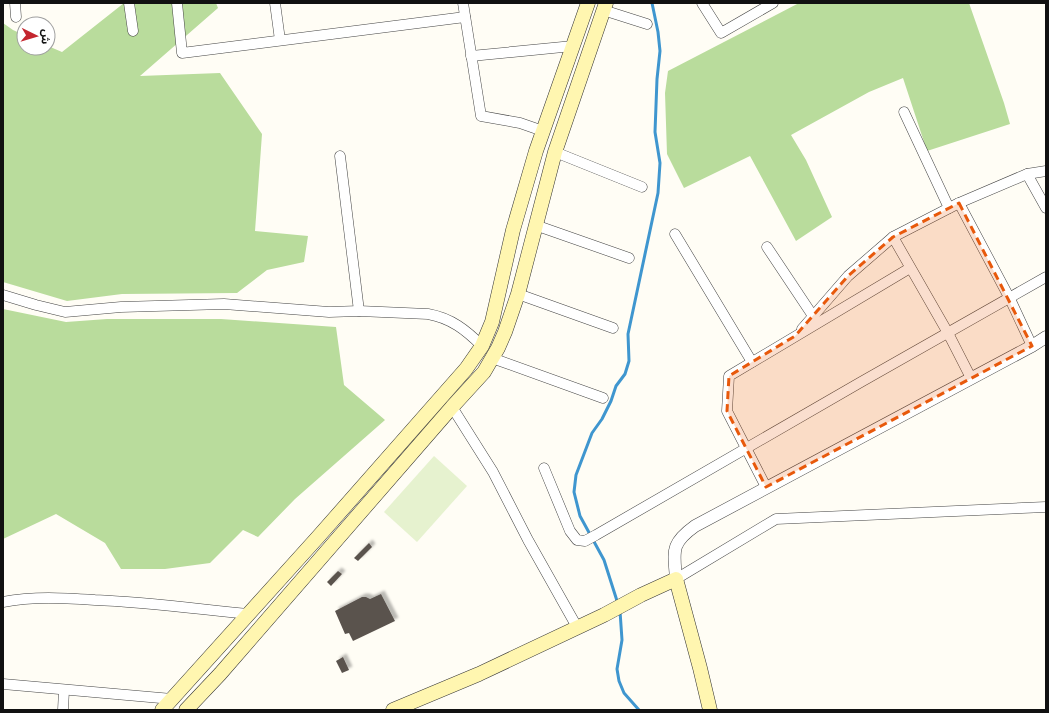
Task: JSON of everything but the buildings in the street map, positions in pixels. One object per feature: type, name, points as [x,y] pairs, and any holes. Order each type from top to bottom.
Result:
[{"type":"main road","points":[[162,710],[318,537],[466,369],[482,346],[492,322],[514,230],[543,131],[588,3]]},
{"type":"main road","points":[[186,710],[220,674],[452,407],[477,381],[492,358],[505,332],[518,294],[555,152],[604,6]]},
{"type":"main road","points":[[543,131],[561,136]]},
{"type":"main road","points":[[318,537],[329,549]]},
{"type":"main road","points":[[393,710],[479,674],[577,627],[604,616],[676,579],[710,710]]},
{"type":"street","points":[[15,3],[16,17]]},
{"type":"street","points":[[129,3],[133,31]]},
{"type":"street","points":[[177,3],[182,53],[465,17]]},
{"type":"street","points":[[275,3],[280,40]]},
{"type":"street","points":[[463,3],[481,116],[520,123],[543,131]]},
{"type":"street","points":[[702,3],[721,33],[773,3]]},
{"type":"street","points":[[604,6],[646,24]]},
{"type":"street","points":[[471,56],[573,46]]},
{"type":"street","points":[[904,112],[949,208]]},
{"type":"street","points":[[555,152],[642,187]]},
{"type":"street","points":[[340,156],[360,311]]},
{"type":"street","points":[[795,336],[848,276],[893,237],[959,203],[1027,174],[1046,171]]},
{"type":"street","points":[[1027,174],[1046,208]]},
{"type":"street","points":[[959,203],[1010,298],[1032,346]]},
{"type":"street","points":[[535,225],[629,258]]},
{"type":"street","points":[[675,234],[752,362]]},
{"type":"street","points":[[893,237],[948,333],[971,378]]},
{"type":"street","points":[[767,247],[813,316]]},
{"type":"street","points":[[766,487],[727,411],[729,376],[910,268]]},
{"type":"street","points":[[544,468],[570,531],[577,540],[585,541],[1046,277]]},
{"type":"street","points":[[518,294],[613,328]]},
{"type":"street","points":[[3,295],[65,312],[121,307],[224,304],[328,312],[360,311],[439,316],[456,323],[482,346]]},
{"type":"street","points":[[1046,337],[1032,346],[695,526],[680,539],[675,546],[676,579],[776,519],[1046,506]]},
{"type":"street","points":[[492,358],[603,398]]},
{"type":"street","points":[[452,407],[494,472],[528,540],[577,627]]},
{"type":"street","points":[[3,602],[35,598],[76,598],[248,614]]},
{"type":"street","points":[[3,684],[172,699]]},
{"type":"street","points":[[63,710],[64,690]]},
{"type":"highlighted area","points":[[959,203],[1032,346],[766,487],[727,411],[729,376],[795,336],[848,276],[893,237]]},
{"type":"green space","points":[[124,3],[216,3],[218,8],[140,76],[220,73],[262,134],[255,231],[308,236],[304,262],[267,270],[237,293],[122,294],[67,301],[3,282],[3,23],[16,31],[16,56],[56,56],[56,49],[62,52]]},
{"type":"green space","points":[[799,3],[969,3],[1010,124],[927,151],[903,78],[869,92],[791,135],[806,160],[832,217],[796,241],[750,156],[684,188],[667,154],[665,93],[668,71]]},
{"type":"green space","points":[[3,309],[66,322],[107,319],[221,319],[336,327],[344,385],[385,420],[295,499],[258,537],[243,530],[210,563],[165,569],[121,569],[105,543],[56,514],[3,539]]},
{"type":"green space","points":[[434,456],[467,486],[417,542],[384,512]]},
{"type":"waterway","points":[[618,604],[604,560],[580,516],[574,492],[576,475],[592,433],[602,419],[611,401],[616,386],[625,374],[629,361],[628,334],[658,193],[660,163],[655,132],[657,79],[660,51],[652,3]]},
{"type":"waterway","points":[[620,611],[622,640],[617,669],[619,681],[624,693],[639,710]]}]
